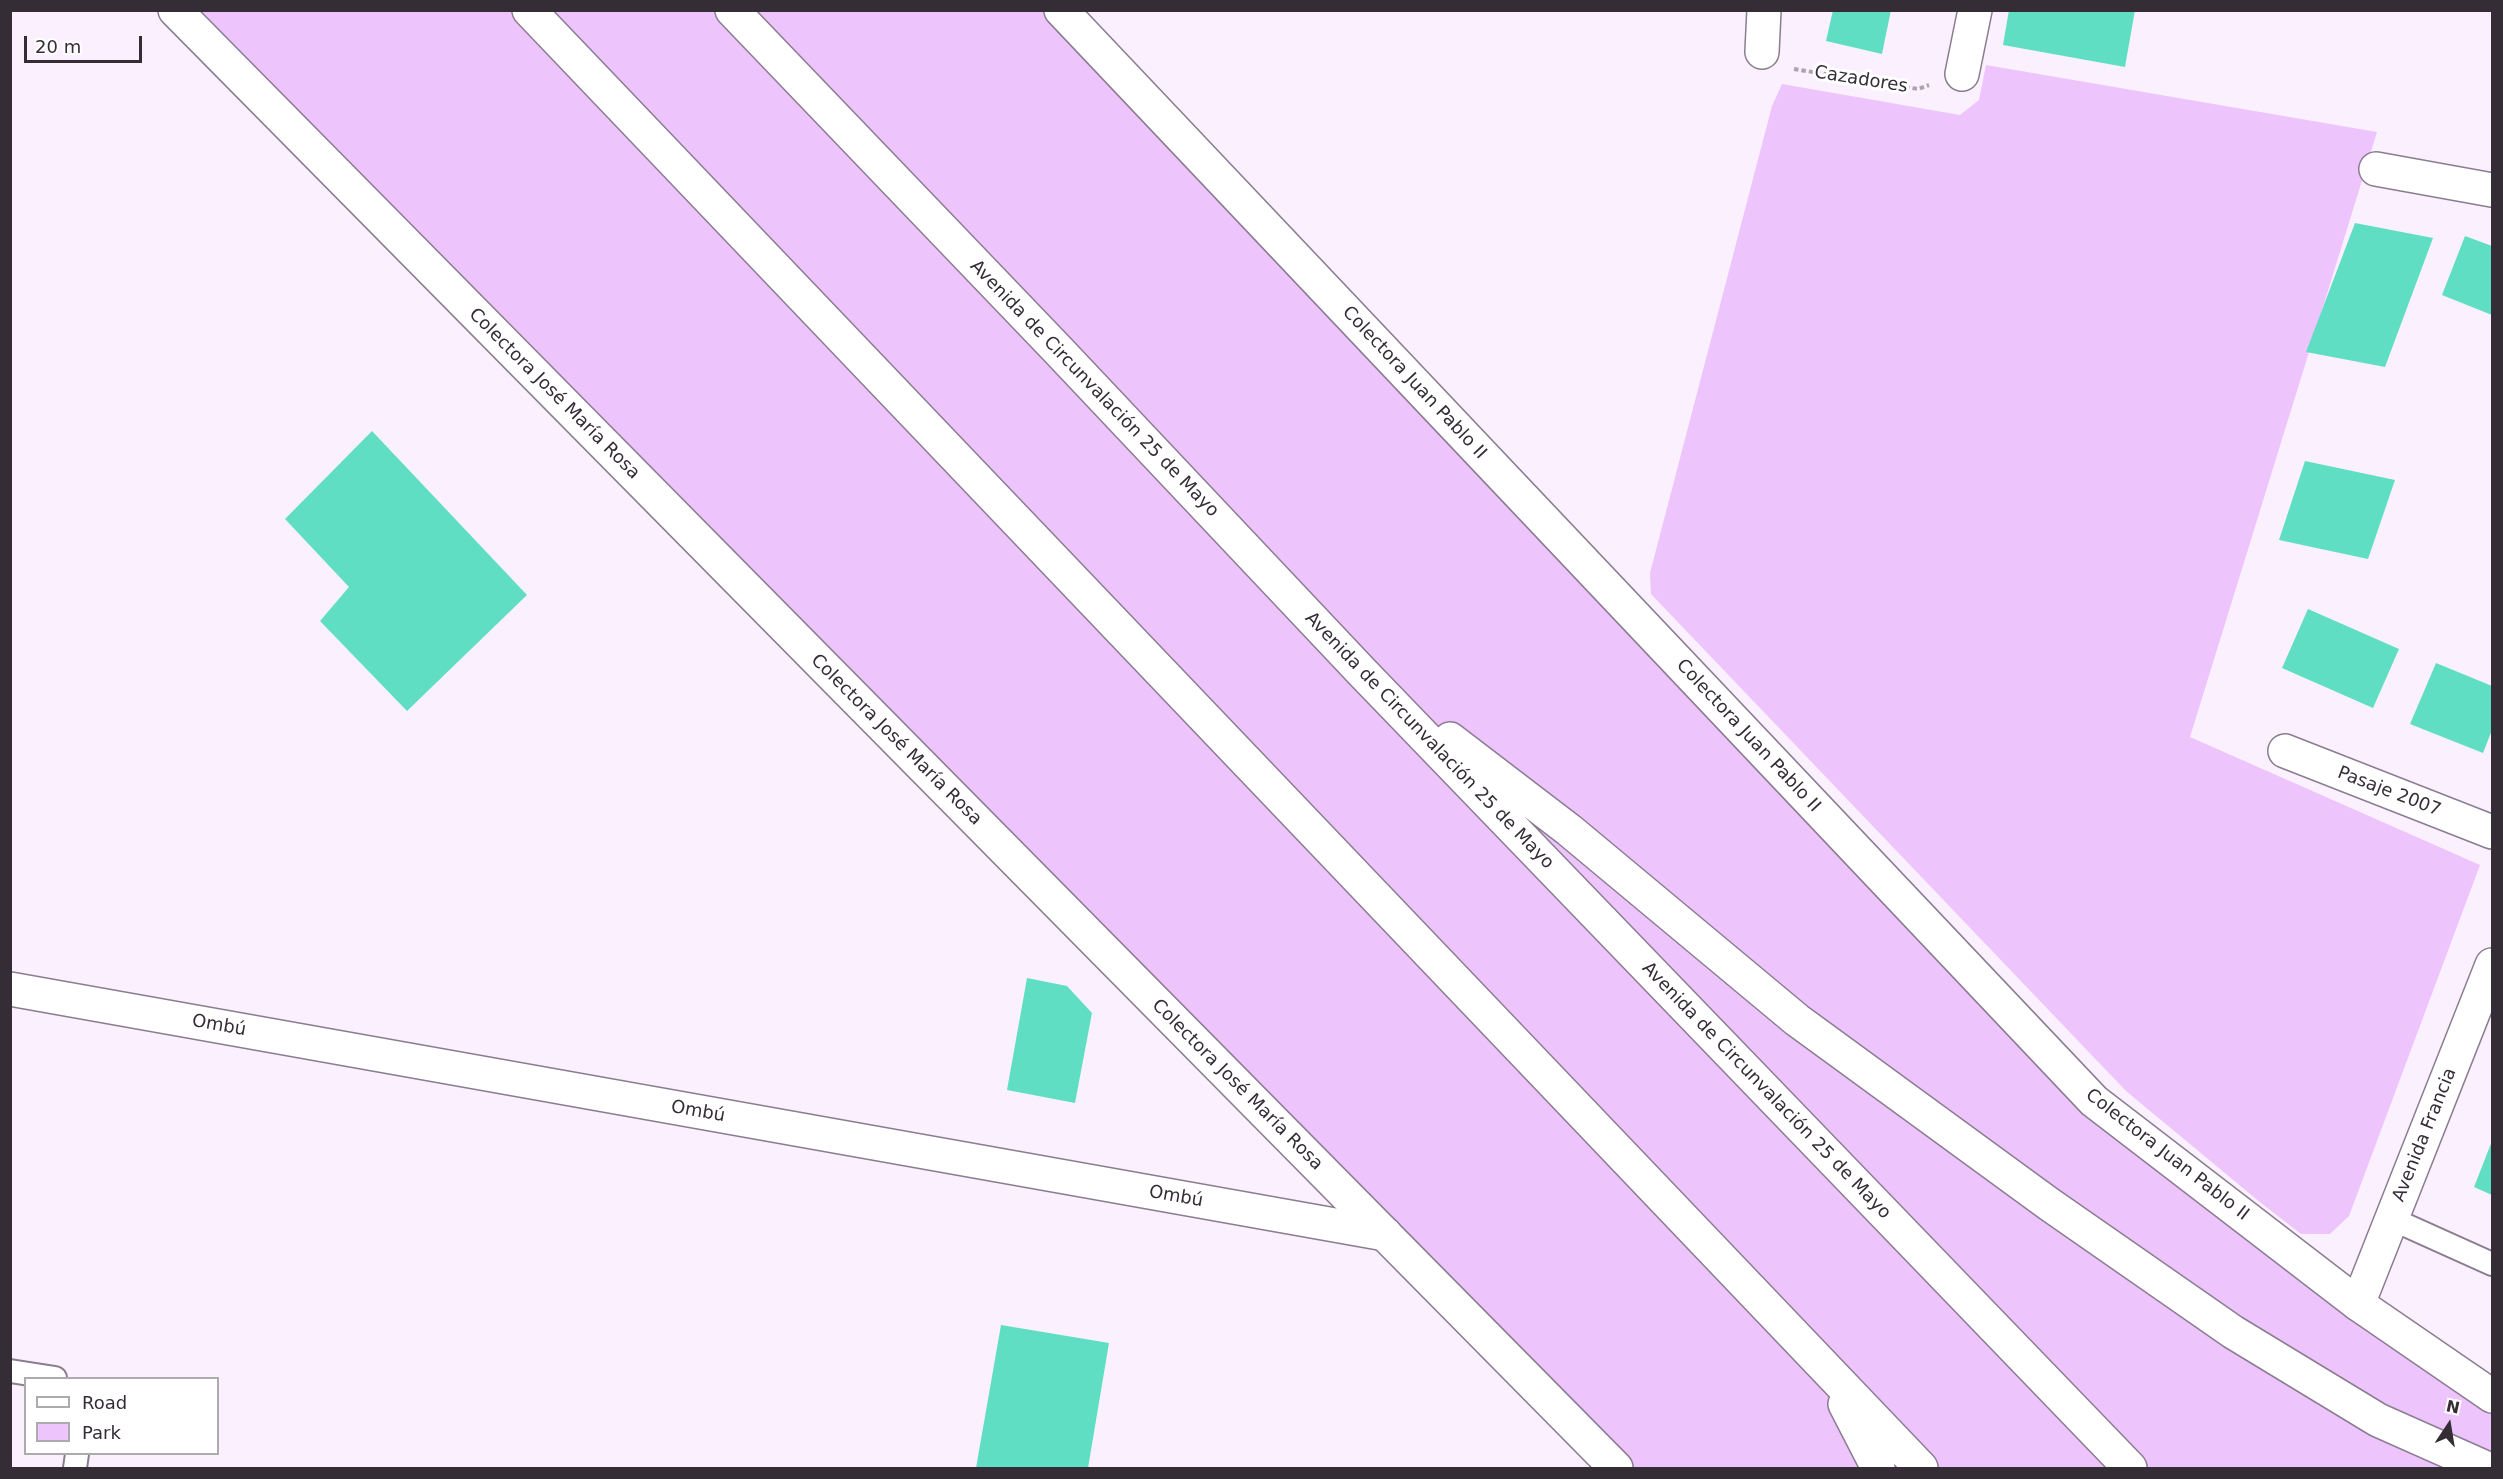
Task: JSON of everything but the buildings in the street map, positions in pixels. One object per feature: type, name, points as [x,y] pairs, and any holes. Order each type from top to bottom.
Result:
[{"type":"main road","name":"Colectora José María Rosa","points":[[175,10],[1616,1468]]},
{"type":"main road","points":[[529,10],[1922,1468]]},
{"type":"main road","name":"Avenida de Circunvalación 25 de Mayo","points":[[732,10],[1050,341],[1362,672],[2130,1468]]},
{"type":"main road","name":"Colectora Juan Pablo II","points":[[1061,10],[2094,1101],[2358,1304],[2493,1396]]},
{"type":"main road","points":[[1762,52],[1764,10]]},
{"type":"main road","points":[[1962,74],[1975,10]]},
{"type":"main road","points":[[2376,169],[2493,190]]},
{"type":"main road","points":[[1362,672],[1569,830],[1797,1020],[2049,1204],[2233,1332],[2368,1414],[2486,1468]]},
{"type":"main road","name":"Pasaje 2007","points":[[2285,751],[2493,832]]},
{"type":"main road","name":"Avenida Francia","points":[[2358,1304],[2493,965]]},
{"type":"main road","name":"Ombú","points":[[10,989],[1384,1234]]},
{"type":"main road","points":[[1830,1373],[1878,1468]]},
{"type":"lane","points":[[2392,1219],[2493,1264]]},
{"type":"lane","points":[[10,1371],[49,1377]]},
{"type":"path","name":"Cazadores","points":[[1762,52],[1792,69],[1918,88],[1962,74]]},
{"type":"green space","points":[[175,11],[1061,11],[2094,1101],[2492,1396],[2492,1468],[1616,1468]]},
{"type":"green space","points":[[1986,65],[2377,132],[2190,737],[2480,865],[2349,1216],[2330,1234],[2301,1234],[2126,1091],[1651,594],[1650,573],[1772,106],[1782,84],[1960,115],[1979,100]]}]
